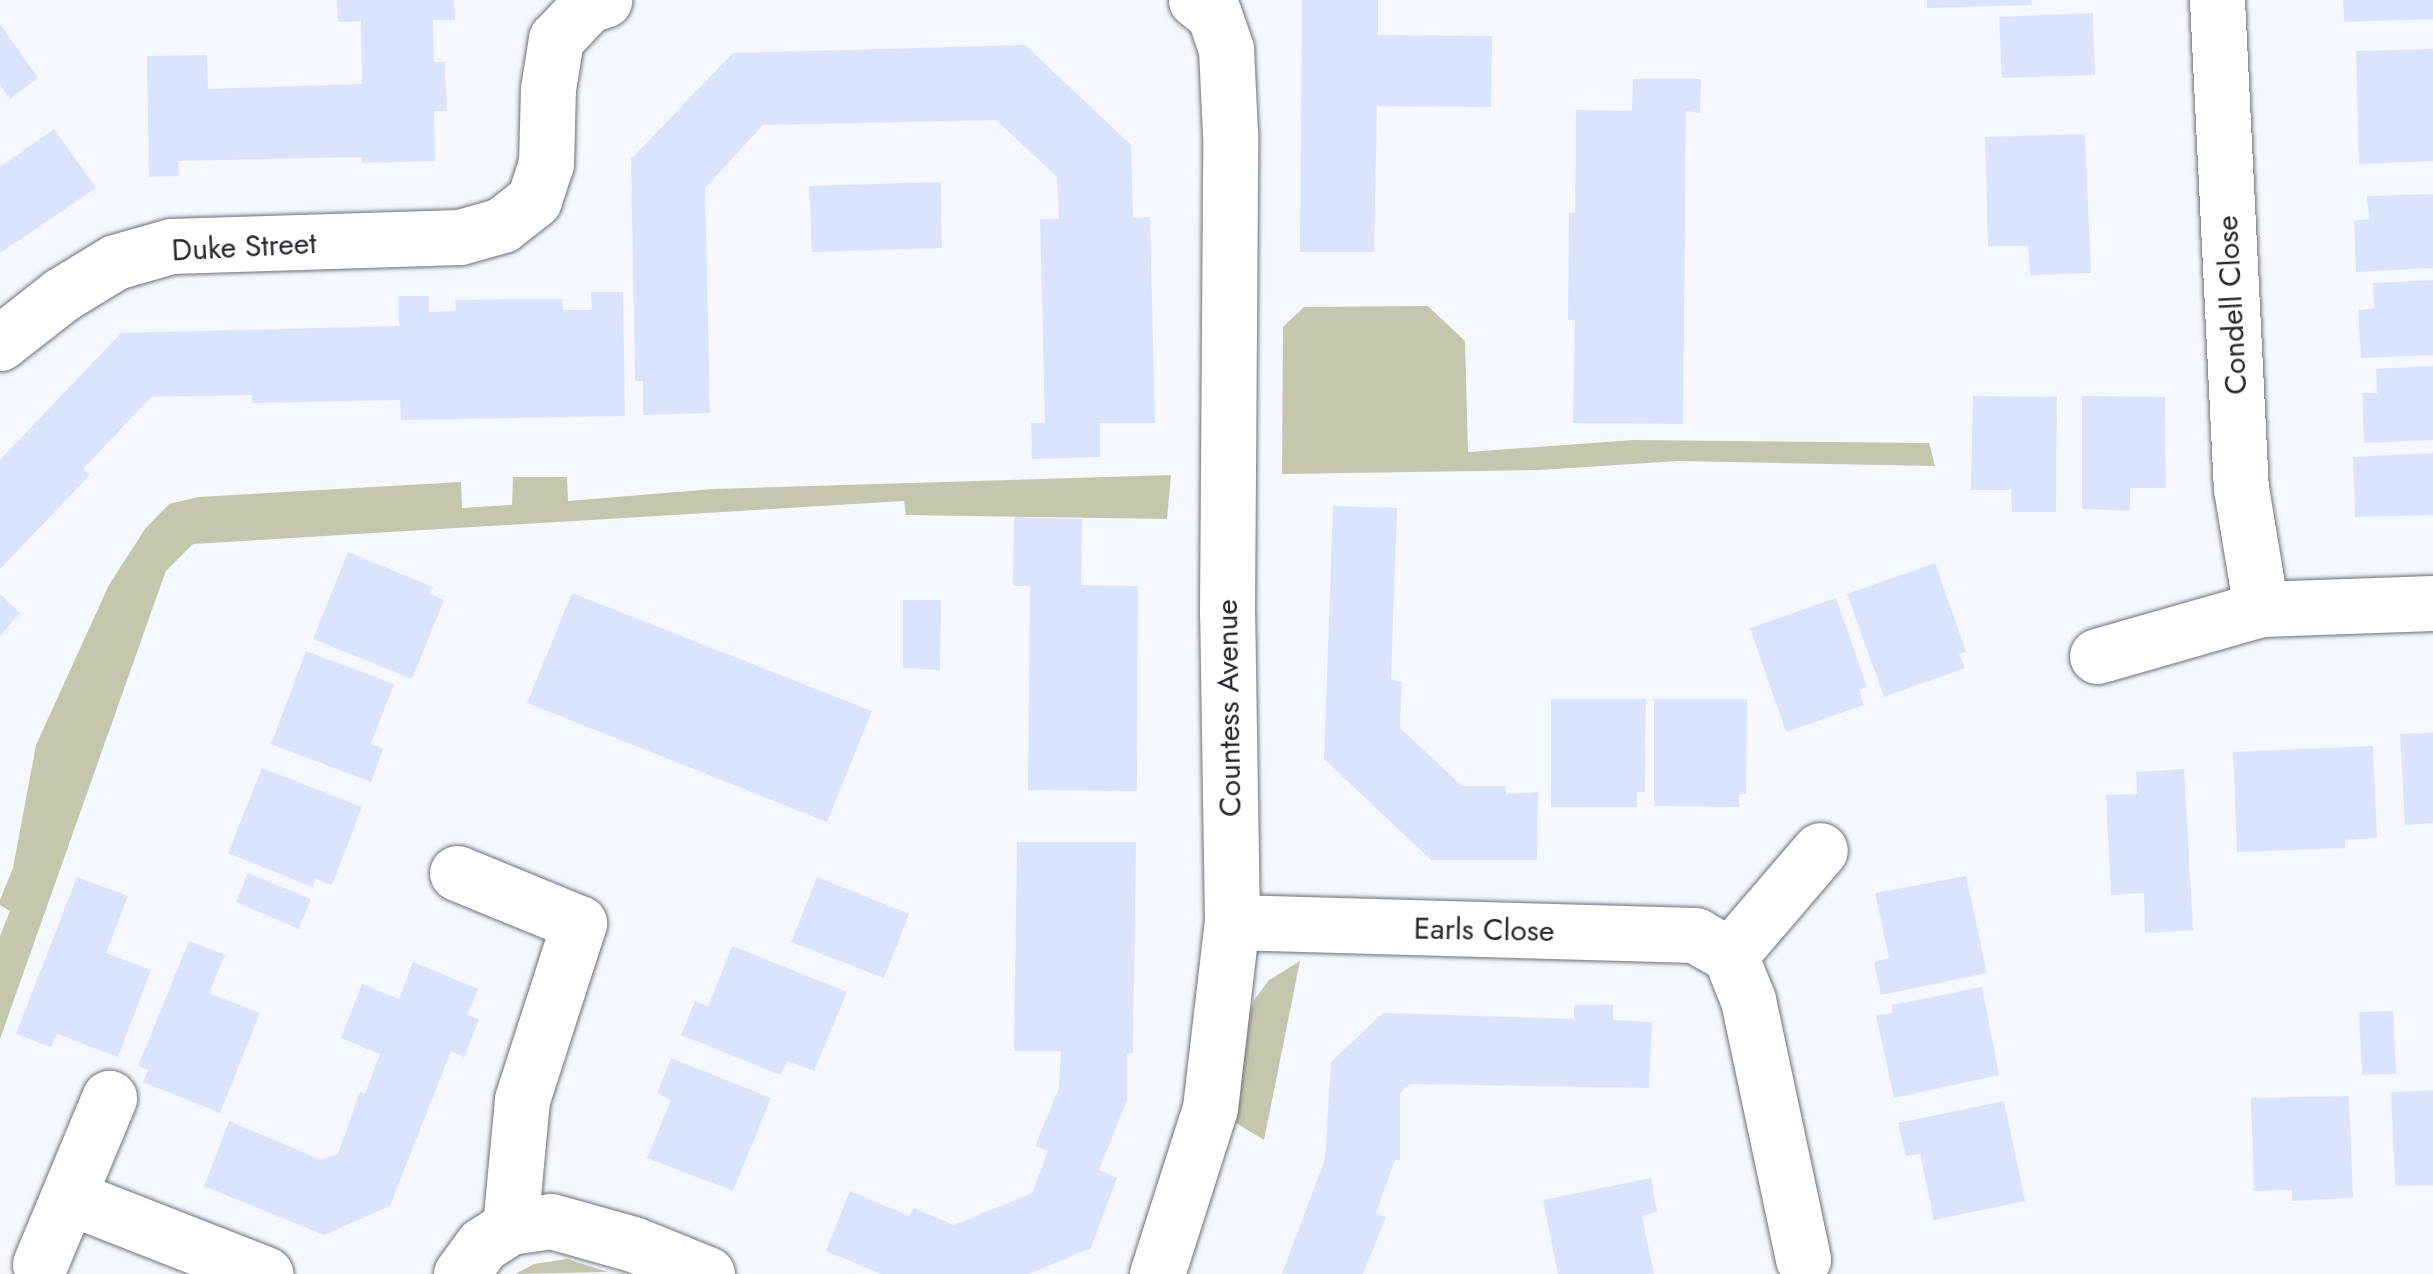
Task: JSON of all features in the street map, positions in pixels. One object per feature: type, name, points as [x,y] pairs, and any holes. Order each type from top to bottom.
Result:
[{"type":"street","name":"Duke Street","points":[[0,343],[61,295],[115,262],[171,246],[460,237],[502,225],[534,200],[546,164],[548,88],[556,38],[588,5],[604,0]]},
{"type":"street","name":"Countess Avenue","points":[[1157,1274],[1210,1108],[1232,922],[1228,632],[1230,133],[1226,50],[1214,14],[1196,0]]},
{"type":"street","name":"Condell Close","points":[[2217,0],[2241,488],[2260,609]]},
{"type":"street","points":[[2097,656],[2260,609],[2433,603]]},
{"type":"street","points":[[1802,1259],[1748,1000],[1730,956],[1820,850]]},
{"type":"street","points":[[457,873],[579,923],[522,1100],[510,1226]]},
{"type":"street","name":"Earls Close","points":[[1232,922],[1695,935],[1730,956]]},
{"type":"street","points":[[40,1264],[110,1098]]},
{"type":"street","points":[[69,1197],[265,1274]]},
{"type":"street","points":[[461,1274],[482,1246],[510,1226],[551,1221],[633,1244],[707,1274]]},
{"type":"green space","points":[[1428,306],[1465,341],[1468,452],[1634,440],[1929,443],[1935,466],[1679,461],[1539,470],[1282,474],[1283,327],[1304,307]]},
{"type":"green space","points":[[1171,475],[1167,519],[906,515],[904,501],[193,544],[166,571],[0,1039],[0,936],[10,911],[0,905],[0,900],[13,868],[36,745],[109,585],[145,529],[169,504],[198,497],[461,482],[462,508],[512,505],[513,477],[567,477],[568,501],[713,489]]},
{"type":"green space","points":[[1300,961],[1264,1140],[1236,1123],[1246,1022],[1255,999],[1269,980]]},
{"type":"green space","points":[[567,1259],[608,1272],[515,1274],[534,1264]]},
{"type":"building","points":[[337,0],[454,0],[455,20],[433,20],[434,62],[445,62],[447,111],[434,111],[435,161],[362,163],[362,157],[178,161],[179,176],[149,177],[147,56],[207,55],[208,89],[362,84],[361,21],[338,22]]},
{"type":"building","points":[[1302,0],[1378,0],[1378,35],[1492,36],[1491,107],[1377,106],[1374,252],[1300,252]]},
{"type":"building","points":[[1927,0],[2031,0],[2032,5],[1927,8]]},
{"type":"building","points":[[2343,0],[2433,0],[2433,19],[2344,22]]},
{"type":"building","points":[[2093,13],[2095,75],[2002,78],[1999,17]]},
{"type":"building","points":[[0,24],[38,78],[10,99],[0,85]]},
{"type":"building","points":[[1025,45],[1131,145],[1133,218],[1150,217],[1155,423],[1100,423],[1100,457],[1032,459],[1031,423],[1045,423],[1040,219],[1059,219],[1057,177],[996,120],[763,125],[705,188],[710,413],[643,415],[643,381],[635,381],[631,159],[733,53]]},
{"type":"building","points":[[2433,49],[2433,161],[2359,164],[2356,51]]},
{"type":"building","points":[[1633,79],[1701,79],[1700,113],[1686,111],[1683,424],[1573,423],[1575,320],[1568,320],[1569,213],[1575,213],[1576,110],[1632,111]]},
{"type":"building","points":[[54,129],[96,188],[0,253],[0,167]]},
{"type":"building","points":[[2085,134],[2091,273],[2030,275],[2028,246],[1988,246],[1985,137]]},
{"type":"building","points":[[941,182],[942,248],[812,252],[809,186]]},
{"type":"building","points":[[2433,194],[2433,268],[2356,272],[2354,221],[2369,219],[2367,196]]},
{"type":"building","points":[[2433,280],[2433,355],[2361,358],[2358,310],[2374,308],[2373,283]]},
{"type":"building","points":[[591,292],[623,292],[625,416],[401,420],[400,400],[252,403],[252,395],[151,397],[83,469],[90,475],[0,569],[0,460],[121,333],[399,326],[398,296],[429,296],[429,312],[456,311],[455,300],[510,299],[562,299],[563,310],[592,310]]},
{"type":"building","points":[[2433,366],[2433,440],[2364,443],[2362,393],[2377,393],[2376,369]]},
{"type":"building","points":[[1973,396],[2057,397],[2056,512],[2012,512],[2011,490],[1971,490]]},
{"type":"building","points":[[2082,396],[2165,397],[2166,488],[2130,488],[2130,511],[2082,509]]},
{"type":"building","points":[[2433,453],[2433,515],[2355,517],[2353,457]]},
{"type":"building","points":[[1333,506],[1397,508],[1391,679],[1402,682],[1400,728],[1462,786],[1506,786],[1506,794],[1538,792],[1537,860],[1431,860],[1324,759]]},
{"type":"building","points":[[1014,517],[1082,519],[1081,585],[1138,586],[1137,791],[1028,790],[1030,586],[1013,586]]},
{"type":"building","points":[[348,552],[433,587],[430,594],[444,600],[412,679],[313,639]]},
{"type":"building","points":[[1935,563],[1966,652],[1959,653],[1965,668],[1884,697],[1847,594]]},
{"type":"building","points":[[572,593],[872,711],[827,822],[527,703]]},
{"type":"building","points":[[0,594],[20,613],[0,636]]},
{"type":"building","points":[[1836,598],[1867,687],[1859,690],[1864,705],[1786,732],[1750,628]]},
{"type":"building","points":[[903,600],[941,600],[940,670],[903,668]]},
{"type":"building","points":[[306,651],[394,684],[371,744],[383,749],[371,782],[271,744]]},
{"type":"building","points":[[1551,699],[1646,699],[1645,792],[1637,792],[1637,807],[1551,807]]},
{"type":"building","points":[[1654,699],[1747,699],[1746,794],[1739,794],[1739,807],[1654,806]]},
{"type":"building","points":[[2433,733],[2433,823],[2405,825],[2400,734]]},
{"type":"building","points":[[2373,746],[2377,838],[2345,840],[2345,848],[2237,852],[2233,752]]},
{"type":"building","points":[[262,768],[362,807],[332,885],[316,879],[312,887],[228,853]]},
{"type":"building","points":[[2184,769],[2193,930],[2145,933],[2144,893],[2111,895],[2106,795],[2137,794],[2136,772]]},
{"type":"building","points":[[1017,842],[1136,842],[1133,1053],[1127,1054],[1127,1100],[1099,1170],[1117,1178],[1091,1248],[1029,1274],[881,1274],[826,1251],[850,1191],[909,1216],[914,1208],[954,1225],[1032,1193],[1048,1151],[1035,1146],[1059,1088],[1061,1051],[1014,1051]]},
{"type":"building","points":[[248,873],[311,899],[299,929],[236,902]]},
{"type":"building","points":[[1966,876],[1987,973],[1881,995],[1874,962],[1889,958],[1875,893]]},
{"type":"building","points":[[77,877],[128,896],[106,953],[151,970],[118,1057],[57,1034],[51,1047],[16,1034]]},
{"type":"building","points":[[817,877],[909,914],[884,978],[791,942]]},
{"type":"building","points":[[189,941],[225,955],[209,993],[260,1013],[220,1113],[143,1082],[148,1070],[138,1066]]},
{"type":"building","points":[[732,946],[847,992],[814,1071],[787,1061],[781,1075],[681,1035],[695,1001],[708,1007]]},
{"type":"building","points":[[413,962],[478,989],[467,1015],[479,1019],[464,1057],[451,1051],[390,1206],[324,1235],[204,1186],[229,1121],[321,1160],[338,1154],[360,1092],[365,1094],[380,1054],[341,1038],[362,984],[399,999]]},
{"type":"building","points":[[1982,987],[1999,1075],[1894,1098],[1876,1016],[1892,1013],[1892,1005]]},
{"type":"building","points":[[1574,1005],[1613,1005],[1613,1020],[1652,1022],[1649,1088],[1410,1084],[1400,1093],[1400,1160],[1395,1160],[1376,1213],[1386,1217],[1363,1274],[1282,1274],[1325,1159],[1331,1062],[1383,1013],[1574,1019]]},
{"type":"building","points":[[2393,1011],[2396,1074],[2362,1075],[2359,1012]]},
{"type":"building","points":[[671,1058],[771,1098],[733,1191],[647,1158],[671,1100],[657,1093]]},
{"type":"building","points":[[2433,1090],[2433,1185],[2395,1186],[2391,1092]]},
{"type":"building","points":[[2349,1096],[2353,1198],[2292,1201],[2292,1190],[2254,1191],[2251,1098]]},
{"type":"building","points":[[2004,1101],[2025,1201],[1934,1220],[1920,1154],[1906,1156],[1898,1123]]},
{"type":"building","points":[[1651,1178],[1657,1212],[1642,1216],[1654,1274],[1558,1274],[1543,1200]]}]
